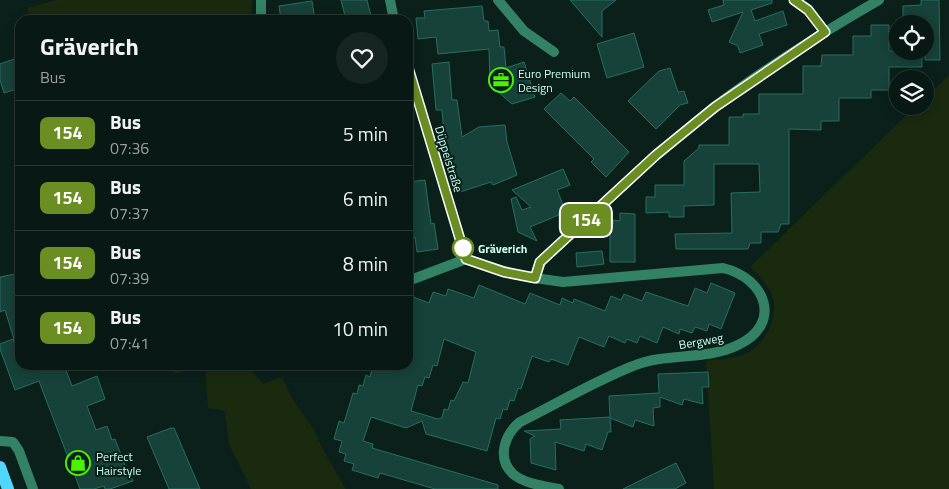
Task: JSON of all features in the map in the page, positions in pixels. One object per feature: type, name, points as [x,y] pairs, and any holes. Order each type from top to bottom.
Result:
[{"type":"main road","points":[[0,467],[8,489]]},
{"type":"street","points":[[261,0],[261,15]]},
{"type":"street","points":[[390,0],[393,15]]},
{"type":"street","points":[[498,0],[524,31],[554,52]]},
{"type":"street","points":[[794,0],[808,10],[825,32]]},
{"type":"street","points":[[535,278],[540,262],[656,155],[715,107],[825,32],[879,0]]},
{"type":"street","name":"Düppelstraße","points":[[413,84],[466,259]]},
{"type":"street","points":[[413,279],[466,259]]},
{"type":"street","name":"Bergweg","points":[[466,259],[504,272],[563,282],[723,268],[735,271],[754,283],[763,300],[763,318],[755,335],[737,346],[634,365],[520,422],[511,429],[506,438],[504,457],[513,474],[530,482],[559,489]]},
{"type":"street","points":[[0,441],[13,442],[19,451],[33,489]]},
{"type":"green space","points":[[57,0],[252,0],[251,15],[29,15],[27,8]]},
{"type":"green space","points":[[949,75],[949,489],[714,489],[706,361],[736,357],[752,350],[768,331],[774,314],[773,298],[769,289],[750,267],[907,115],[934,115],[934,89]]},
{"type":"green space","points":[[173,370],[190,370],[174,374]]},
{"type":"green space","points":[[205,370],[251,370],[263,384],[282,377],[293,400],[313,428],[346,489],[251,489],[229,444],[225,411],[208,408]]},
{"type":"building","points":[[341,0],[367,0],[371,15],[345,15]]},
{"type":"building","points":[[570,0],[616,0],[602,11],[602,37]]},
{"type":"building","points":[[723,0],[772,0],[772,3],[751,10],[755,21],[783,11],[787,25],[759,34],[763,45],[740,53],[738,46],[729,42],[743,12],[712,22],[708,10],[724,5]]},
{"type":"building","points":[[921,0],[939,0],[940,60],[934,60],[934,15],[903,15],[903,6],[921,5]]},
{"type":"building","points":[[312,1],[314,15],[280,15],[279,6]]},
{"type":"building","points":[[482,6],[484,21],[488,21],[489,31],[498,30],[500,47],[504,47],[506,68],[524,62],[535,97],[512,104],[490,85],[489,49],[438,54],[436,37],[418,39],[416,18],[425,18],[424,11]]},
{"type":"building","points":[[871,25],[889,25],[889,60],[922,60],[922,67],[889,67],[889,90],[871,90],[871,98],[839,98],[839,121],[821,121],[821,130],[789,129],[789,224],[781,224],[778,232],[761,232],[761,243],[750,243],[748,249],[676,249],[675,234],[732,233],[731,193],[760,192],[759,164],[714,164],[714,205],[684,206],[684,217],[669,217],[669,212],[646,213],[646,197],[655,197],[655,185],[684,185],[684,161],[699,148],[699,145],[729,145],[729,117],[743,117],[743,114],[759,114],[759,94],[803,94],[803,66],[821,66],[822,55],[853,55],[853,36],[871,36]]},
{"type":"building","points":[[634,33],[644,67],[607,78],[597,44]]},
{"type":"building","points":[[15,59],[15,90],[4,93],[0,80],[0,64]]},
{"type":"building","points":[[449,62],[452,100],[457,100],[462,137],[479,127],[505,125],[507,142],[517,175],[493,185],[491,182],[460,192],[445,144],[442,110],[436,110],[432,64]]},
{"type":"building","points":[[670,68],[678,92],[684,91],[688,103],[680,105],[656,129],[628,101],[659,71]]},
{"type":"building","points":[[561,93],[570,101],[574,97],[629,152],[606,177],[591,162],[594,159],[544,109]]},
{"type":"building","points":[[563,169],[570,185],[557,190],[566,212],[530,227],[537,241],[518,232],[511,199],[516,197],[522,210],[531,207],[512,190]]},
{"type":"building","points":[[425,180],[431,224],[434,223],[438,249],[417,252],[415,237],[413,237],[413,181]]},
{"type":"building","points":[[620,213],[635,214],[635,262],[610,262],[610,224],[613,224],[613,220],[620,221]]},
{"type":"building","points":[[602,251],[604,264],[577,267],[576,253]]},
{"type":"building","points":[[15,274],[15,342],[5,310],[0,312],[0,277]]},
{"type":"building","points":[[711,283],[735,293],[721,329],[709,324],[707,331],[695,327],[692,333],[680,329],[679,334],[663,327],[657,343],[640,336],[637,343],[627,339],[625,343],[609,336],[604,347],[579,337],[568,365],[551,359],[549,362],[532,356],[521,389],[518,388],[514,401],[510,400],[507,410],[503,409],[500,419],[496,418],[487,451],[426,434],[422,421],[406,428],[371,417],[363,441],[373,444],[372,448],[498,485],[498,489],[435,489],[380,473],[378,478],[352,470],[354,464],[344,461],[346,454],[339,452],[342,441],[334,439],[339,421],[344,423],[353,393],[357,394],[359,385],[363,386],[366,375],[370,377],[372,370],[413,370],[413,297],[429,303],[433,292],[446,296],[448,289],[474,298],[479,285],[525,304],[530,293],[560,305],[562,298],[573,303],[574,299],[605,311],[611,296],[621,300],[624,294],[642,301],[646,292],[688,306],[695,288],[707,293]],"holes":[[[444,339],[476,352],[468,383],[463,382],[454,401],[451,400],[448,410],[444,409],[442,418],[438,419],[411,411],[418,385],[422,386],[425,377],[429,378],[433,365],[437,366]]]},
{"type":"building","points":[[13,339],[15,344],[15,370],[66,370],[72,386],[97,376],[105,399],[87,406],[96,430],[107,426],[112,440],[115,439],[133,481],[110,489],[105,489],[104,486],[94,489],[80,489],[39,381],[15,390],[0,349],[0,344]]},
{"type":"building","points":[[708,372],[709,387],[702,387],[703,404],[684,399],[682,405],[660,397],[660,407],[653,408],[654,426],[635,420],[633,427],[610,418],[611,432],[608,432],[602,450],[586,444],[584,451],[555,442],[556,470],[531,463],[530,439],[535,436],[524,431],[561,429],[560,420],[610,417],[609,396],[659,393],[658,374]]},
{"type":"building","points":[[174,428],[200,489],[169,489],[147,437]]},
{"type":"building","points":[[676,463],[686,483],[675,489],[623,489]]},
{"type":"bus line","name":"154","points":[[413,84],[466,259],[504,272],[535,278],[540,262],[656,155],[715,107],[825,32],[808,10],[794,0]]},
{"type":"place","name":"Euro Premium Design","points":[[501,80]]},
{"type":"place","name":"Gräverich","points":[[463,248]]},
{"type":"place","name":"Perfect Hairstyle","points":[[78,463]]}]
